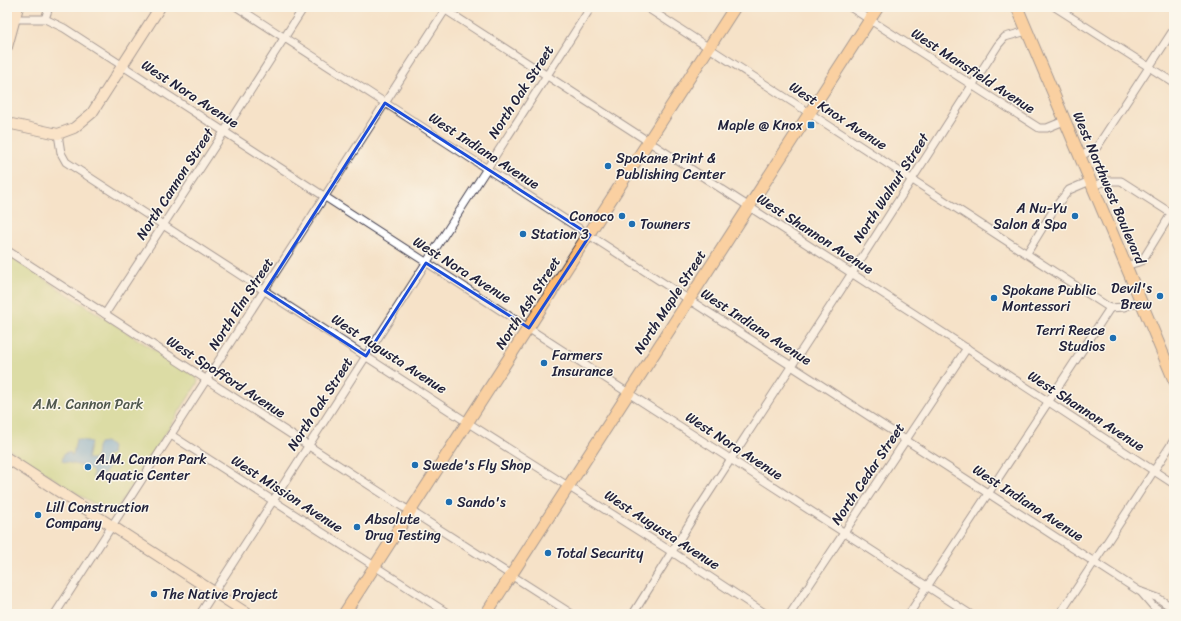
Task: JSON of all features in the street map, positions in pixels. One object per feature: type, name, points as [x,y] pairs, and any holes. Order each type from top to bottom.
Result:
[{"type":"main road","name":"North Ash Street","points":[[344,614],[735,7]]},
{"type":"main road","name":"North Maple Street","points":[[486,614],[878,7]]},
{"type":"main road","name":"West Northwest Boulevard","points":[[1017,7],[1140,301],[1172,368],[1174,380]]},
{"type":"street","points":[[7,47],[11,18],[18,7]]},
{"type":"street","points":[[45,19],[49,7]]},
{"type":"street","points":[[7,123],[58,134],[74,128],[92,113],[160,7]]},
{"type":"street","name":"West Indiana Avenue","points":[[237,7],[1094,561],[1140,590],[1158,598],[1174,609]]},
{"type":"street","name":"North Cannon Street","points":[[105,314],[304,7]]},
{"type":"street","name":"North Oak Street","points":[[200,614],[591,7]]},
{"type":"street","name":"West Knox Avenue","points":[[646,7],[1110,308]]},
{"type":"street","name":"West Mansfield Avenue","points":[[850,7],[1039,128],[1047,128],[1064,122]]},
{"type":"street","points":[[1055,7],[1174,83]]},
{"type":"street","name":"West Shannon Avenue","points":[[444,8],[1174,484]]},
{"type":"street","name":"North Elm Street","points":[[55,614],[325,197],[444,8]]},
{"type":"street","name":"West Nora Avenue","points":[[11,18],[45,19],[64,28],[970,614]]},
{"type":"street","points":[[1080,157],[1097,147],[1174,29]]},
{"type":"street","name":"North Walnut Street","points":[[632,614],[1003,40],[1027,31]]},
{"type":"street","name":"West Augusta Avenue","points":[[58,134],[61,153],[66,162],[766,614]]},
{"type":"street","points":[[1027,254],[1056,206],[1069,190],[1107,181],[1121,181],[1173,213],[1142,261],[1125,266]]},
{"type":"street","name":"West Spofford Avenue","points":[[8,251],[206,380],[572,614]]},
{"type":"street","points":[[909,614],[1110,308],[1124,307],[1140,301]]},
{"type":"street","name":"North Cedar Street","points":[[790,614],[967,348]]},
{"type":"street","name":"West Mission Avenue","points":[[171,435],[449,614]]},
{"type":"street","points":[[1060,614],[1174,440]]},
{"type":"street","points":[[8,462],[112,526],[248,614]]},
{"type":"street","name":"West Indiana Avenue","points":[[1140,590],[1153,606],[1165,614]]},
{"type":"highlighted area","points":[[385,103],[590,235],[529,328],[426,263],[366,356],[265,291]]},
{"type":"green space","name":"A.M. Cannon Park","points":[[13,259],[196,377],[198,381],[114,513],[109,514],[7,448],[7,268]]},
{"type":"water","points":[[76,439],[91,442],[87,459],[93,459],[96,457],[99,443],[106,442],[112,447],[111,454],[104,459],[105,461],[110,462],[109,468],[96,479],[93,478],[93,472],[89,468],[62,461],[64,453],[71,453],[71,455],[73,455]]},
{"type":"place","name":"Maple @ Knox","points":[[811,125]]},
{"type":"place","name":"Spokane Print & Publishing Center","points":[[608,166]]},
{"type":"place","name":"Conoco","points":[[622,216]]},
{"type":"place","name":"A Nu-Yu Salon & Spa","points":[[1075,216]]},
{"type":"place","name":"Towners","points":[[632,224]]},
{"type":"place","name":"Station 3","points":[[523,234]]},
{"type":"place","name":"Devil's Brew","points":[[1160,296]]},
{"type":"place","name":"Spokane Public Montessori","points":[[994,298]]},
{"type":"place","name":"Terri Reece Studios","points":[[1113,338]]},
{"type":"place","name":"Farmers Insurance","points":[[544,363]]},
{"type":"place","name":"Swede's Fly Shop","points":[[415,465]]},
{"type":"place","name":"A.M. Cannon Park Aquatic Center","points":[[88,467]]},
{"type":"place","name":"Sando's","points":[[449,502]]},
{"type":"place","name":"Lill Construction Company","points":[[38,515]]},
{"type":"place","name":"Absolute Drug Testing","points":[[357,527]]},
{"type":"place","name":"Total Security","points":[[548,553]]},
{"type":"place","name":"The Native Project","points":[[154,594]]}]
